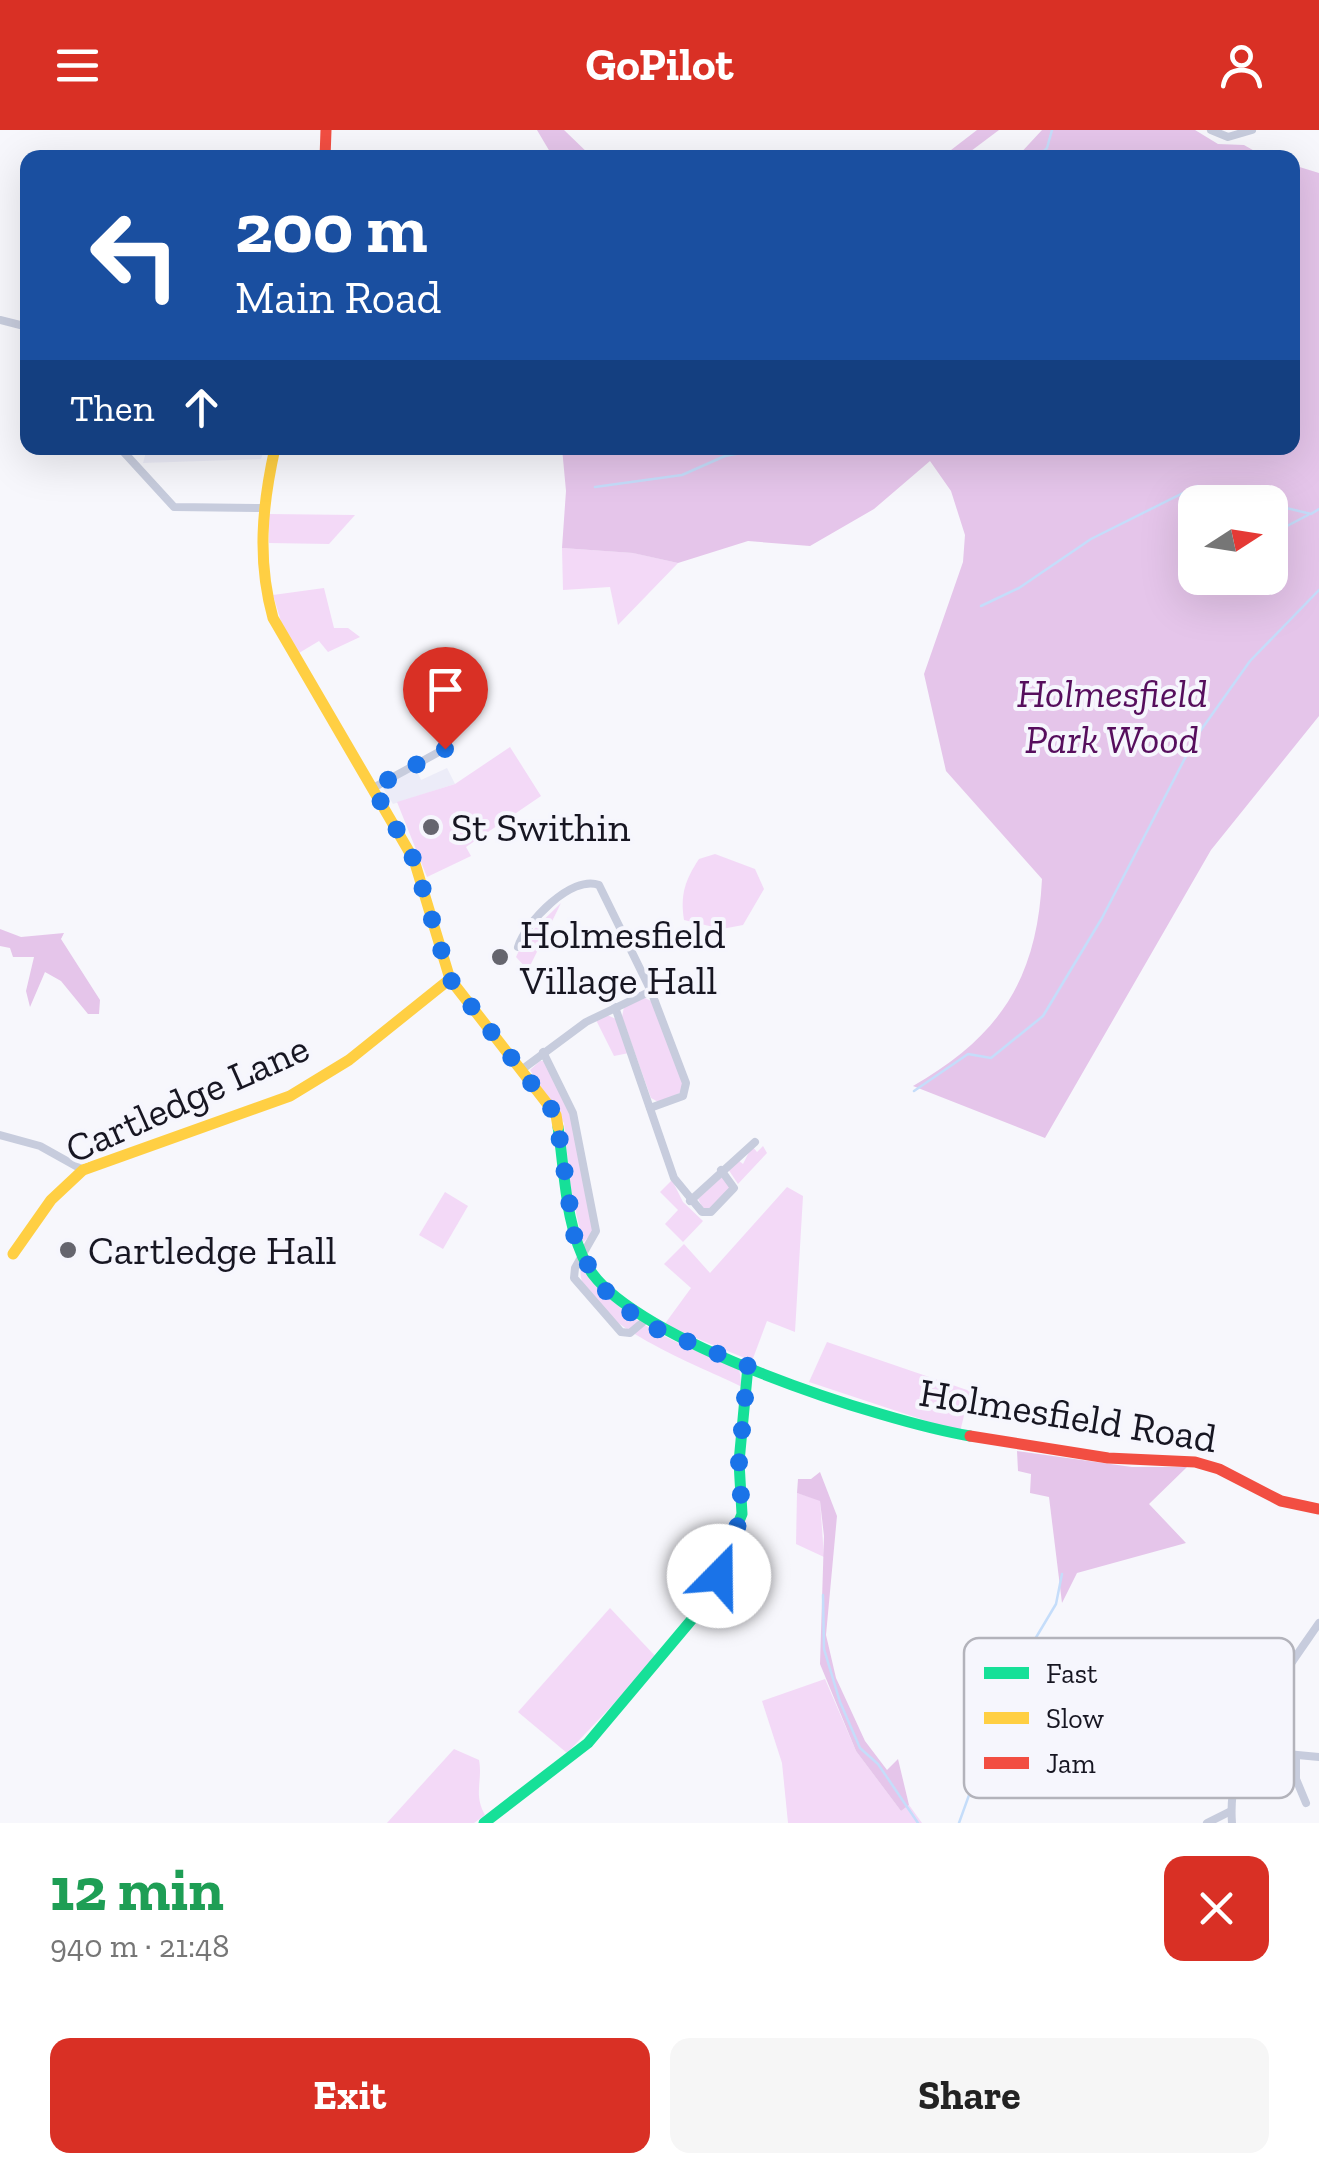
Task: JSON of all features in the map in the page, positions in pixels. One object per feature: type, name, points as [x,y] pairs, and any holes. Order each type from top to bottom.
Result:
[{"type":"main road","points":[[273,455],[262,508],[265,589],[273,618],[414,860],[450,979],[524,1068],[556,1115],[572,1224],[581,1255]]},
{"type":"main road","name":"Cartledge Lane","points":[[13,1254],[51,1200],[84,1170],[290,1096],[350,1060],[450,979]]},
{"type":"main road","name":"Holmesfield Road","points":[[581,1255],[614,1300],[643,1322],[748,1366],[929,1431],[1108,1458],[1195,1462],[1219,1469],[1281,1502],[1319,1508]]},
{"type":"main road","points":[[484,1823],[588,1743],[698,1615],[742,1514],[739,1462],[748,1366]]},
{"type":"street","points":[[1210,130],[1228,137],[1252,130]]},
{"type":"street","points":[[126,455],[174,507],[262,508]]},
{"type":"street","points":[[373,788],[448,746]]},
{"type":"street","points":[[518,947],[526,929],[553,904],[583,884],[596,882],[651,991],[687,1088],[684,1096],[650,1108]]},
{"type":"street","points":[[524,1068],[615,1007],[651,991]]},
{"type":"street","points":[[615,1007],[674,1178],[690,1201],[706,1214],[717,1208],[734,1188],[721,1170]]},
{"type":"street","points":[[543,1052],[566,1093],[581,1142],[596,1231],[581,1255],[574,1278],[602,1314],[626,1334],[643,1322]]},
{"type":"street","points":[[0,1135],[40,1146],[84,1170]]},
{"type":"street","points":[[690,1201],[754,1142]]},
{"type":"street","points":[[1294,1661],[1319,1623]]},
{"type":"street","points":[[1307,1640],[1316,1647]]},
{"type":"street","points":[[1306,1802],[1296,1779],[1296,1756],[1319,1757]]},
{"type":"street","points":[[1232,1823],[1234,1798]]},
{"type":"street","points":[[1208,1823],[1231,1811]]},
{"type":"shaded area","points":[[145,455],[262,455],[261,459],[143,463]]},
{"type":"shaded area","points":[[269,514],[355,515],[329,544],[269,543]]},
{"type":"shaded area","points":[[562,548],[634,553],[678,563],[618,625],[610,587],[563,590]]},
{"type":"shaded area","points":[[324,588],[334,628],[348,628],[360,637],[328,652],[319,641],[299,653],[283,628],[273,595]]},
{"type":"shaded area","points":[[455,697],[470,726],[441,748],[421,715]]},
{"type":"shaded area","points":[[510,747],[541,796],[466,847],[471,856],[427,877],[397,802],[455,784]]},
{"type":"shaded area","points":[[415,767],[421,780],[447,768],[455,784],[393,804],[383,788]]},
{"type":"shaded area","points":[[715,854],[755,869],[764,889],[743,925],[722,929],[684,920],[683,895],[690,874],[699,859]]},
{"type":"shaded area","points":[[561,903],[528,970],[516,957],[525,938]]},
{"type":"shaded area","points":[[645,998],[653,1002],[683,1082],[681,1092],[660,1103],[651,1098],[622,1017],[624,1007]]},
{"type":"shaded area","points":[[607,1015],[616,1019],[629,1053],[614,1056],[596,1020]]},
{"type":"shaded area","points":[[545,1061],[571,1115],[594,1230],[583,1243],[571,1191],[564,1123],[530,1070]]},
{"type":"shaded area","points":[[752,1146],[757,1152],[763,1146],[767,1153],[738,1184],[728,1169],[738,1160],[743,1164]]},
{"type":"shaded area","points":[[722,1177],[730,1187],[712,1208],[704,1210],[698,1199]]},
{"type":"shaded area","points":[[672,1180],[683,1202],[703,1221],[683,1242],[665,1224],[678,1210],[660,1192]]},
{"type":"shaded area","points":[[787,1187],[803,1196],[795,1332],[767,1321],[752,1361],[664,1325],[691,1288],[664,1264],[684,1244],[710,1273]]},
{"type":"shaded area","points":[[445,1192],[468,1206],[443,1249],[419,1235]]},
{"type":"shaded area","points":[[581,1265],[613,1302],[651,1329],[739,1368],[742,1387],[671,1354],[617,1322],[596,1304],[583,1285]]},
{"type":"shaded area","points":[[827,1342],[970,1391],[960,1432],[809,1382]]},
{"type":"shaded area","points":[[797,1493],[820,1500],[824,1557],[796,1544]]},
{"type":"shaded area","points":[[610,1608],[657,1658],[567,1753],[518,1712]]},
{"type":"shaded area","points":[[825,1679],[856,1751],[901,1811],[909,1805],[922,1823],[788,1823],[782,1763],[762,1701]]},
{"type":"shaded area","points":[[454,1749],[479,1760],[480,1800],[485,1815],[474,1823],[387,1823]]},
{"type":"green space","points":[[537,130],[564,130],[585,150],[549,150]]},
{"type":"green space","points":[[977,130],[999,130],[972,150],[951,150]]},
{"type":"green space","points":[[1042,130],[1195,130],[1218,144],[1244,145],[1253,150],[1023,150]]},
{"type":"green space","name":"Holmesfield Park Wood","points":[[1300,167],[1319,173],[1319,716],[1211,850],[1045,1138],[913,1086],[969,1047],[1008,1001],[1032,946],[1042,879],[946,771],[924,674],[963,562],[965,535],[951,491],[930,461],[874,509],[810,546],[748,541],[678,563],[633,553],[562,548],[566,491],[563,455],[1300,455]]},
{"type":"green space","points":[[0,929],[21,937],[64,933],[61,939],[100,1000],[99,1014],[88,1014],[61,981],[45,972],[30,1007],[26,991],[34,957],[13,957],[10,948],[0,946]]},
{"type":"green space","points":[[1017,1451],[1132,1467],[1187,1467],[1149,1504],[1186,1543],[1077,1573],[1062,1603],[1049,1497],[1030,1493],[1031,1474],[1018,1471]]},
{"type":"green space","points":[[820,1472],[837,1516],[826,1635],[836,1678],[865,1741],[887,1770],[898,1759],[909,1805],[901,1811],[856,1751],[820,1664],[824,1536],[820,1501],[797,1493],[798,1479],[811,1479]]},
{"type":"waterway","points":[[1045,150],[1052,130]]},
{"type":"waterway","points":[[595,487],[682,475],[730,455]]},
{"type":"waterway","points":[[981,606],[1019,588],[1091,539],[1178,496]]},
{"type":"waterway","points":[[1288,508],[1311,514],[1319,509]]},
{"type":"waterway","points":[[1288,526],[1308,515]]},
{"type":"waterway","points":[[914,1091],[968,1054],[991,1058],[1043,1016],[1102,918],[1196,737],[1250,661],[1319,590]]},
{"type":"waterway","points":[[1036,1638],[1056,1604],[1062,1574]]},
{"type":"waterway","points":[[823,1595],[824,1649],[840,1702],[860,1748],[878,1764],[918,1823]]},
{"type":"waterway","points":[[959,1823],[968,1798]]},
{"type":"traffic: fast","points":[[558,1127],[567,1199],[580,1251],[588,1267],[613,1295],[654,1323],[763,1374],[880,1414],[970,1436]]},
{"type":"traffic: fast","points":[[484,1823],[588,1743],[704,1605],[742,1514],[739,1462],[748,1366]]},
{"type":"traffic: slow","points":[[274,455],[263,533],[265,576],[273,618],[414,860],[450,979],[556,1115],[558,1127]]},
{"type":"traffic: slow","points":[[13,1254],[51,1200],[83,1170],[290,1096],[349,1060],[450,979]]},
{"type":"traffic: jam","points":[[325,150],[326,130]]},
{"type":"traffic: jam","points":[[970,1436],[1108,1458],[1195,1462],[1219,1469],[1281,1501],[1319,1509]]},
{"type":"place","name":"St Swithin","points":[[431,827]]},
{"type":"place","name":"Holmesfield Village Hall","points":[[500,957]]},
{"type":"place","name":"Cartledge Hall","points":[[68,1250]]},
{"type":"route","points":[[445,749],[373,788],[414,860],[450,979],[556,1115],[572,1224],[581,1255],[614,1300],[647,1325],[748,1366],[739,1462],[742,1514],[719,1576]]}]
